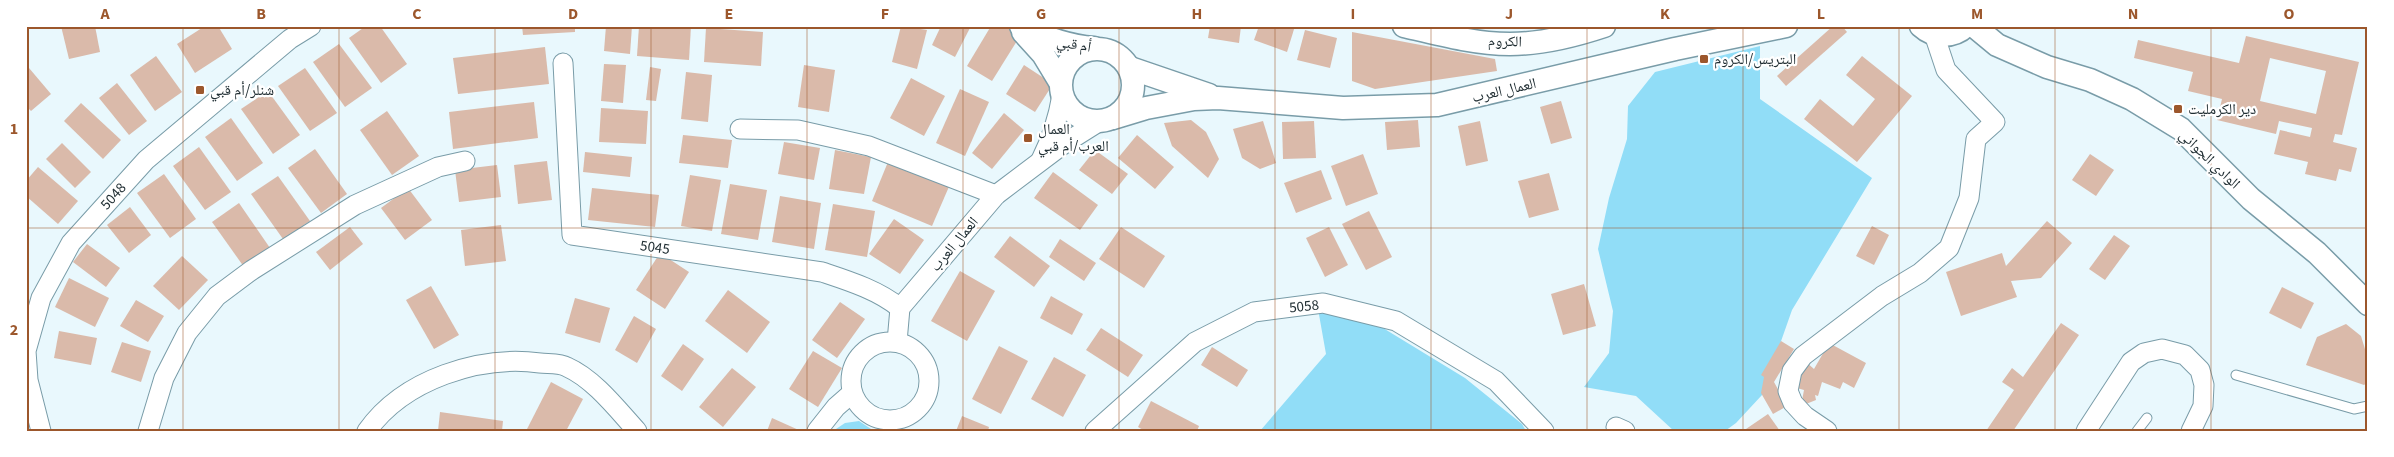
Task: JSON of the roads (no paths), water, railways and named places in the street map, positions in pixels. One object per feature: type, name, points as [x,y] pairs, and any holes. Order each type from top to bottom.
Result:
[{"type":"street","name":"5048","points":[[41,431],[27,380],[26,351],[41,298],[71,243],[146,160],[290,39],[311,26]]},
{"type":"street","name":"أم قبي","points":[[1019,26],[1048,39],[1071,46],[1100,49]]},
{"type":"street","name":"أم قبي","points":[[1019,26],[1042,54],[1061,89]]},
{"type":"street","name":"الكروم","points":[[1404,26],[1476,40],[1510,44],[1553,40],[1604,26]]},
{"type":"street","name":"العمال العرب","points":[[900,308],[996,195],[1065,143],[1106,120],[1185,101],[1218,98],[1343,108],[1437,106],[1740,30],[1786,26]]},
{"type":"street","points":[[1927,30],[1954,34],[1966,26]]},
{"type":"street","name":"الوادي الجواني","points":[[1974,26],[1997,45],[2047,68],[2090,80],[2132,99],[2181,129],[2251,199],[2317,253],[2368,304]]},
{"type":"street","points":[[1828,431],[1805,416],[1793,403],[1788,391],[1792,371],[1803,356],[1882,296],[1920,273],[1949,248],[1969,198],[1976,140],[1995,122],[1946,70],[1927,30]]},
{"type":"street","points":[[1100,49],[1112,52],[1122,58],[1130,68],[1133,77],[1132,97],[1128,106],[1106,120],[1081,118],[1066,104],[1061,89],[1064,68],[1073,57],[1086,50],[1100,49]]},
{"type":"street","name":"5045","points":[[563,63],[572,235],[822,272],[854,283],[891,301],[900,308]]},
{"type":"street","name":"العمال العرب","points":[[1130,68],[1218,98]]},
{"type":"street","name":"العمال العرب","points":[[1039,163],[1051,139],[1058,118],[1061,89]]},
{"type":"street","points":[[740,129],[798,130],[869,146],[996,195]]},
{"type":"street","points":[[148,431],[164,378],[187,333],[217,296],[252,270],[355,206],[438,167],[465,161]]},
{"type":"street","name":"5058","points":[[1095,431],[1195,342],[1254,312],[1323,303],[1396,321],[1496,381],[1544,431]]},
{"type":"street","points":[[897,342],[900,308]]},
{"type":"street","points":[[884,342],[897,342],[907,345],[922,358],[929,377],[926,397],[906,424],[869,414],[856,401],[852,393],[851,371],[862,352],[884,342]]},
{"type":"street","points":[[2086,431],[2131,362],[2144,352],[2162,349],[2184,355],[2200,370],[2204,385],[2203,406],[2191,431]]},
{"type":"street","points":[[367,431],[374,420],[403,396],[435,379],[467,367],[517,360],[566,366],[598,389],[637,431]]},
{"type":"street","points":[[817,431],[836,407],[852,393]]},
{"type":"lane","points":[[2236,375],[2354,409],[2368,406]]},
{"type":"lane","points":[[2137,431],[2147,418]]},
{"type":"place","name":"البتريس/الكروم","points":[[1704,59]]},
{"type":"place","name":"شنلر/أم قبي","points":[[200,90]]},
{"type":"place","name":"دير الكرمليت","points":[[2178,109]]},
{"type":"place","name":"العمال العرب/أم قبي","points":[[1028,138]]}]
